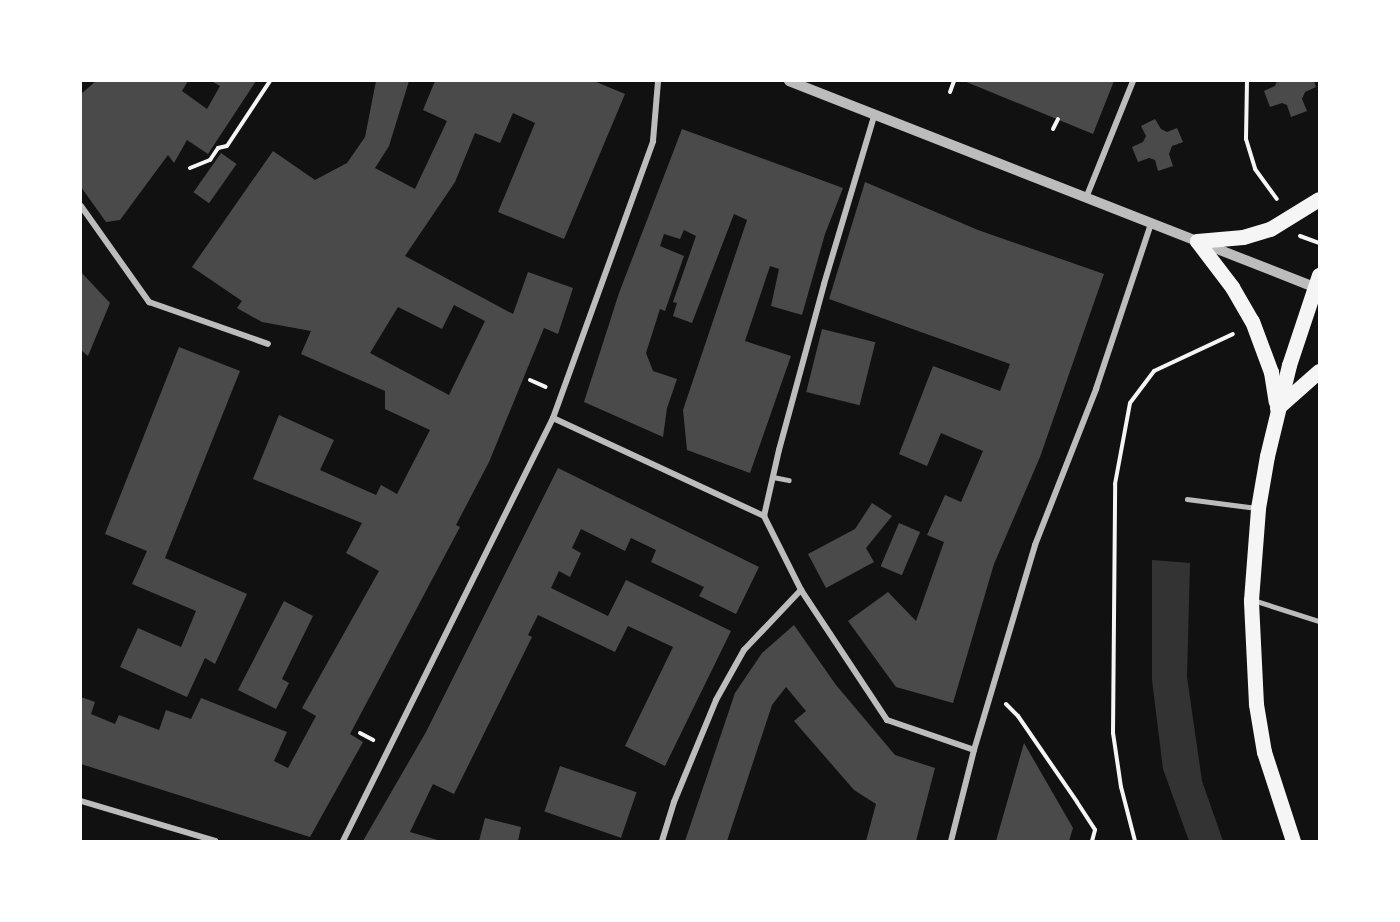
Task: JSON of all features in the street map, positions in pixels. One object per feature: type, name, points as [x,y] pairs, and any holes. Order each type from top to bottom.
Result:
[{"type":"main road","points":[[1197,241],[1243,237],[1270,229],[1319,199]]},
{"type":"main road","points":[[1197,241],[1232,287],[1252,321],[1271,372],[1278,408]]},
{"type":"main road","points":[[1293,841],[1264,752],[1256,704],[1251,600],[1258,508],[1278,408],[1317,284]]},
{"type":"main road","points":[[1278,408],[1319,371]]},
{"type":"street","points":[[343,841],[553,418],[653,141],[658,81]]},
{"type":"street","points":[[789,81],[1151,224],[1317,284]]},
{"type":"street","points":[[1086,198],[1133,81]]},
{"type":"street","points":[[764,516],[779,450],[824,284],[874,116]]},
{"type":"street","points":[[81,206],[149,302],[268,344]]},
{"type":"street","points":[[951,841],[974,750],[994,690],[1035,545],[1096,389],[1151,224]]},
{"type":"street","points":[[553,418],[764,516],[801,590],[887,720],[974,750]]},
{"type":"street","points":[[662,841],[674,802],[716,700],[744,650],[801,590]]},
{"type":"street","points":[[81,801],[215,841]]},
{"type":"lane","points":[[773,477],[789,480]]},
{"type":"lane","points":[[1187,499],[1258,508]]},
{"type":"lane","points":[[1251,600],[1319,621]]},
{"type":"path","points":[[190,168],[210,160],[218,148],[227,147],[270,81]]},
{"type":"path","points":[[950,92],[954,81]]},
{"type":"path","points":[[1247,81],[1246,139],[1256,169],[1275,196]]},
{"type":"path","points":[[1053,129],[1058,119]]},
{"type":"path","points":[[1291,233],[1319,243]]},
{"type":"path","points":[[1135,841],[1121,788],[1113,733],[1115,484],[1130,403],[1154,371],[1235,333]]},
{"type":"path","points":[[994,690],[1018,716],[1077,802],[1095,831],[1092,841]]},
{"type":"shaded area","points":[[1152,560],[1190,563],[1187,677],[1202,781],[1223,841],[1189,841],[1163,769],[1152,680]]},
{"type":"building","points":[[96,81],[188,81],[182,91],[207,109],[220,86],[211,81],[256,81],[208,154],[187,140],[174,163],[168,155],[120,220],[106,222],[81,187],[81,94]]},
{"type":"building","points":[[376,81],[409,81],[389,146],[375,168],[415,189],[447,121],[423,110],[435,81],[594,81],[625,94],[564,239],[498,212],[535,123],[513,113],[500,143],[475,133],[455,182],[405,256],[513,314],[528,272],[573,288],[558,334],[544,328],[489,462],[456,525],[460,527],[350,734],[363,742],[310,837],[81,764],[81,697],[95,702],[91,714],[115,724],[119,715],[159,730],[166,710],[191,719],[201,698],[287,732],[274,761],[288,768],[316,716],[302,708],[379,571],[346,553],[362,523],[253,479],[279,415],[334,440],[320,470],[376,495],[381,485],[397,494],[430,430],[385,409],[385,391],[301,354],[311,331],[262,322],[237,308],[242,301],[192,267],[273,151],[315,180],[347,163],[365,137]],"holes":[[[454,305],[485,321],[449,395],[370,353],[398,307],[442,329]]]},
{"type":"building","points":[[964,81],[1114,81],[1093,134]]},
{"type":"building","points":[[1277,81],[1314,81],[1316,87],[1305,92],[1302,99],[1307,111],[1291,117],[1287,105],[1282,103],[1270,107],[1264,91],[1275,86]]},
{"type":"building","points":[[1155,119],[1161,129],[1167,132],[1177,128],[1183,142],[1172,146],[1169,154],[1173,166],[1158,171],[1155,160],[1149,158],[1138,162],[1132,147],[1143,142],[1146,136],[1141,126]]},
{"type":"building","points":[[682,129],[843,188],[825,234],[802,315],[771,306],[779,269],[770,266],[745,341],[791,356],[750,473],[687,450],[683,410],[747,220],[734,214],[692,323],[673,316],[677,303],[673,302],[696,236],[684,230],[680,239],[664,234],[660,246],[684,256],[665,311],[660,309],[646,353],[653,371],[677,379],[667,408],[663,437],[584,402],[619,293]]},
{"type":"building","points":[[221,153],[237,164],[209,203],[193,192]]},
{"type":"building","points":[[865,182],[978,230],[1104,274],[1040,457],[994,564],[953,703],[896,687],[848,621],[888,592],[916,621],[944,542],[927,535],[945,495],[961,502],[983,451],[941,433],[927,466],[899,454],[933,366],[1000,391],[1010,364],[829,299]]},
{"type":"building","points":[[81,272],[110,303],[88,356],[81,350]]},
{"type":"building","points":[[822,329],[875,342],[860,405],[806,392]]},
{"type":"building","points":[[179,347],[240,371],[165,558],[247,594],[215,664],[205,658],[187,697],[120,667],[138,628],[181,647],[196,611],[132,584],[147,551],[105,534]]},
{"type":"building","points":[[558,468],[759,567],[736,614],[699,596],[704,587],[651,562],[656,550],[631,538],[625,551],[581,529],[572,548],[581,553],[570,577],[559,571],[551,588],[608,616],[626,580],[731,631],[665,766],[625,746],[673,647],[628,626],[615,652],[538,615],[528,635],[532,637],[454,794],[433,784],[410,832],[441,841],[363,841],[426,732]]},
{"type":"building","points":[[872,503],[892,516],[866,548],[874,562],[826,588],[808,554],[855,529]]},
{"type":"building","points":[[899,523],[920,532],[902,575],[881,566]]},
{"type":"building","points":[[284,601],[313,616],[282,679],[289,683],[276,709],[238,690]]},
{"type":"building","points":[[794,625],[836,685],[895,755],[935,768],[916,841],[866,841],[876,804],[854,790],[794,721],[806,711],[786,687],[772,705],[727,841],[685,841],[735,693],[762,653]]},
{"type":"building","points":[[1024,743],[1073,828],[1069,841],[996,841]]},
{"type":"building","points":[[560,766],[637,792],[621,838],[544,811]]},
{"type":"building","points":[[485,818],[521,827],[518,841],[479,841]]}]
